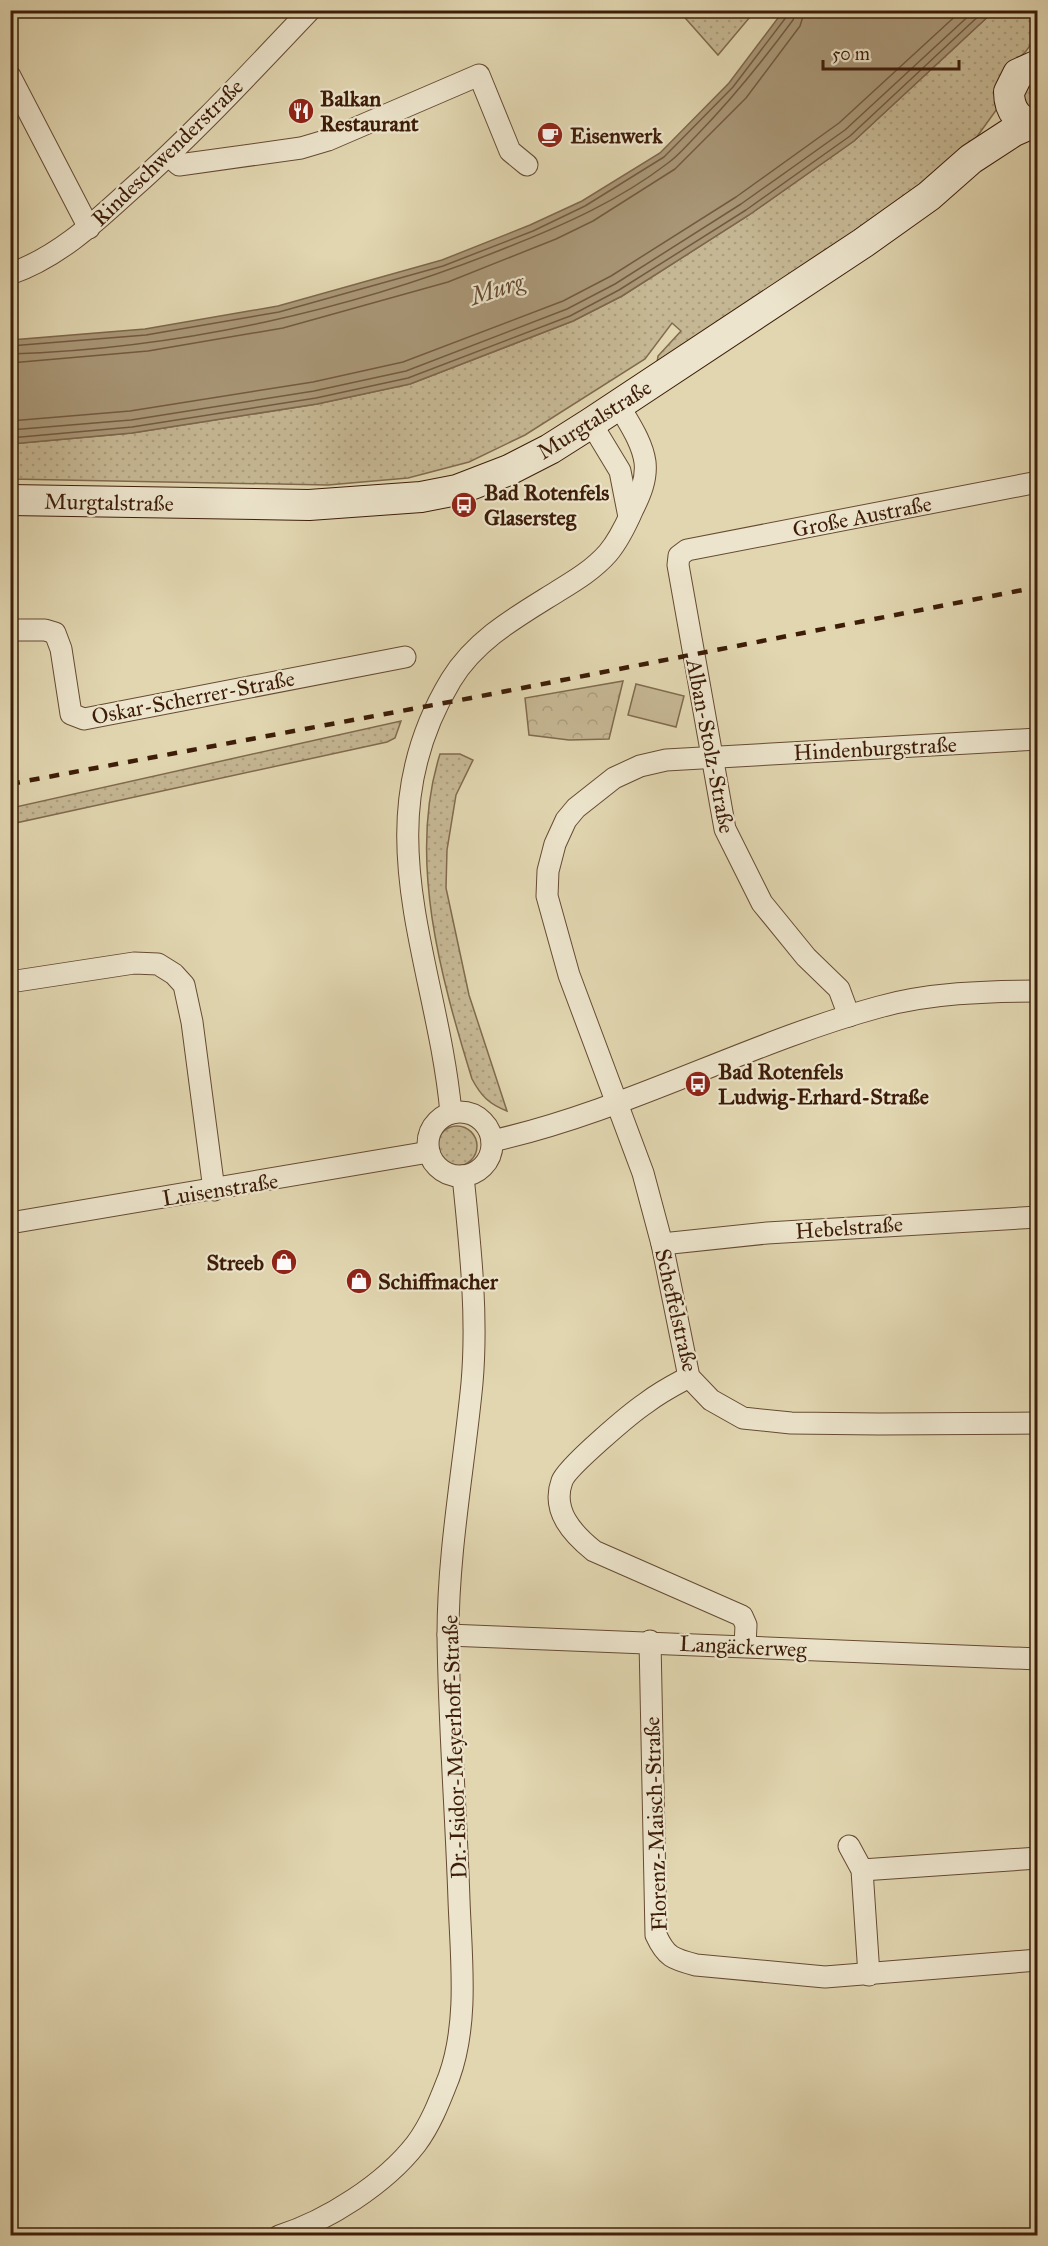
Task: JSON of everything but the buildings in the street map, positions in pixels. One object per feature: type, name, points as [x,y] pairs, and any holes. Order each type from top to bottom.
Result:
[{"type":"street","name":"Rindeschwenderstraße","points":[[10,274],[42,261],[89,228],[169,156],[310,10]]},
{"type":"street","name":"Murgtalstraße","points":[[10,500],[309,505],[421,497],[457,490],[508,470],[591,423],[929,196],[971,159],[1026,119],[1009,92],[1013,79],[1023,69],[1038,65]]},
{"type":"street","points":[[169,156],[179,165],[301,148],[328,140],[479,75],[510,151],[516,159],[527,165]]},
{"type":"street","points":[[10,76],[89,228]]},
{"type":"street","points":[[451,1113],[447,1072],[416,927],[408,873],[407,828],[416,762],[431,714],[452,677],[471,654],[507,622],[587,573],[608,553],[629,517],[645,478],[645,462],[637,438],[618,404]]},
{"type":"street","points":[[591,423],[620,471],[629,517]]},
{"type":"street","name":"Große Austraße","points":[[687,550],[1038,482]]},
{"type":"street","name":"Alban-Stolz-Straße","points":[[687,550],[679,556],[678,565],[725,830],[744,872],[762,903],[806,957],[839,988],[849,1016]]},
{"type":"street","name":"Oskar-Scherrer-Straße","points":[[10,630],[45,630],[55,633],[61,649],[71,714],[84,719],[405,657]]},
{"type":"street","name":"Hindenburgstraße","points":[[619,1104],[568,975],[547,896],[551,857],[566,820],[588,797],[607,783],[653,762],[1038,739]]},
{"type":"street","points":[[10,982],[134,963],[158,964],[184,985],[192,1022],[214,1190]]},
{"type":"street","points":[[492,1141],[619,1104],[766,1044],[881,1006],[976,992],[1038,990]]},
{"type":"street","name":"Scheffelstraße","points":[[619,1104],[643,1173],[662,1245],[689,1377],[711,1400],[743,1418],[792,1423],[1038,1422]]},
{"type":"street","points":[[451,1113],[470,1113],[478,1118],[490,1132],[492,1141],[492,1150],[485,1165],[478,1171],[463,1176],[441,1170],[429,1152],[432,1128],[451,1113]]},
{"type":"street","name":"Luisenstraße","points":[[10,1223],[429,1152]]},
{"type":"street","name":"Dr.-Isidor-Meyerhoff-Straße","points":[[279,2235],[336,2210],[405,2157],[431,2119],[450,2073],[459,2033],[462,1972],[448,1635],[451,1557],[472,1382],[474,1331],[472,1260],[463,1176]]},
{"type":"street","name":"Hebelstraße","points":[[662,1245],[778,1232],[1038,1217]]},
{"type":"street","points":[[689,1377],[644,1404],[578,1462],[563,1479],[559,1503],[566,1522],[577,1537],[594,1551],[742,1616],[746,1625],[744,1646]]},
{"type":"street","name":"Langäckerweg","points":[[448,1635],[650,1641],[1038,1659]]},
{"type":"street","name":"Florenz-Maisch-Straße","points":[[650,1641],[656,1935],[663,1951],[676,1960],[696,1965],[825,1977],[1038,1960]]},
{"type":"street","points":[[849,1846],[862,1870],[869,1975]]},
{"type":"street","points":[[862,1870],[1038,1858]]},
{"type":"green space","points":[[679,11],[755,11],[718,55]]},
{"type":"green space","points":[[994,11],[1037,11],[1036,31],[1026,51],[1004,70],[997,109],[976,138],[930,184],[657,363],[658,356],[681,331],[672,323],[645,359],[525,435],[469,462],[408,478],[328,485],[11,479],[11,444],[132,433],[317,404],[410,384],[573,321],[622,296],[749,215],[854,141]]},
{"type":"green space","points":[[1037,77],[1037,114],[1027,109],[1021,93]]},
{"type":"green space","points":[[623,681],[609,739],[569,740],[529,735],[525,698]]},
{"type":"green space","points":[[636,684],[684,696],[676,727],[628,715]]},
{"type":"green space","points":[[401,721],[395,738],[387,742],[11,824],[11,808]]},
{"type":"green space","points":[[440,754],[460,754],[473,760],[456,795],[447,850],[446,888],[469,995],[507,1111],[486,1099],[472,1079],[449,1000],[432,918],[427,876],[427,834],[431,794]]},
{"type":"green space","points":[[457,1126],[465,1127],[471,1132],[476,1138],[476,1154],[471,1160],[465,1165],[457,1166],[449,1165],[443,1160],[438,1154],[437,1146],[438,1138],[443,1132],[449,1127]]},
{"type":"water","name":"Murg","points":[[784,10],[994,11],[854,141],[749,215],[622,296],[573,321],[410,384],[317,404],[132,433],[11,444],[11,340],[145,329],[278,306],[442,260],[530,225],[582,201],[660,153],[729,83]]},
{"type":"railway","points":[[10,784],[471,698],[1038,587]]},
{"type":"place","name":"Balkan Restaurant","points":[[301,111]]},
{"type":"place","name":"Eisenwerk","points":[[550,135]]},
{"type":"place","name":"Bad Rotenfels Glasersteg","points":[[464,505]]},
{"type":"place","name":"Bad Rotenfels Ludwig-Erhard-Straße","points":[[698,1084]]},
{"type":"place","name":"Streeb","points":[[284,1262]]},
{"type":"place","name":"Schiffmacher","points":[[359,1281]]}]
